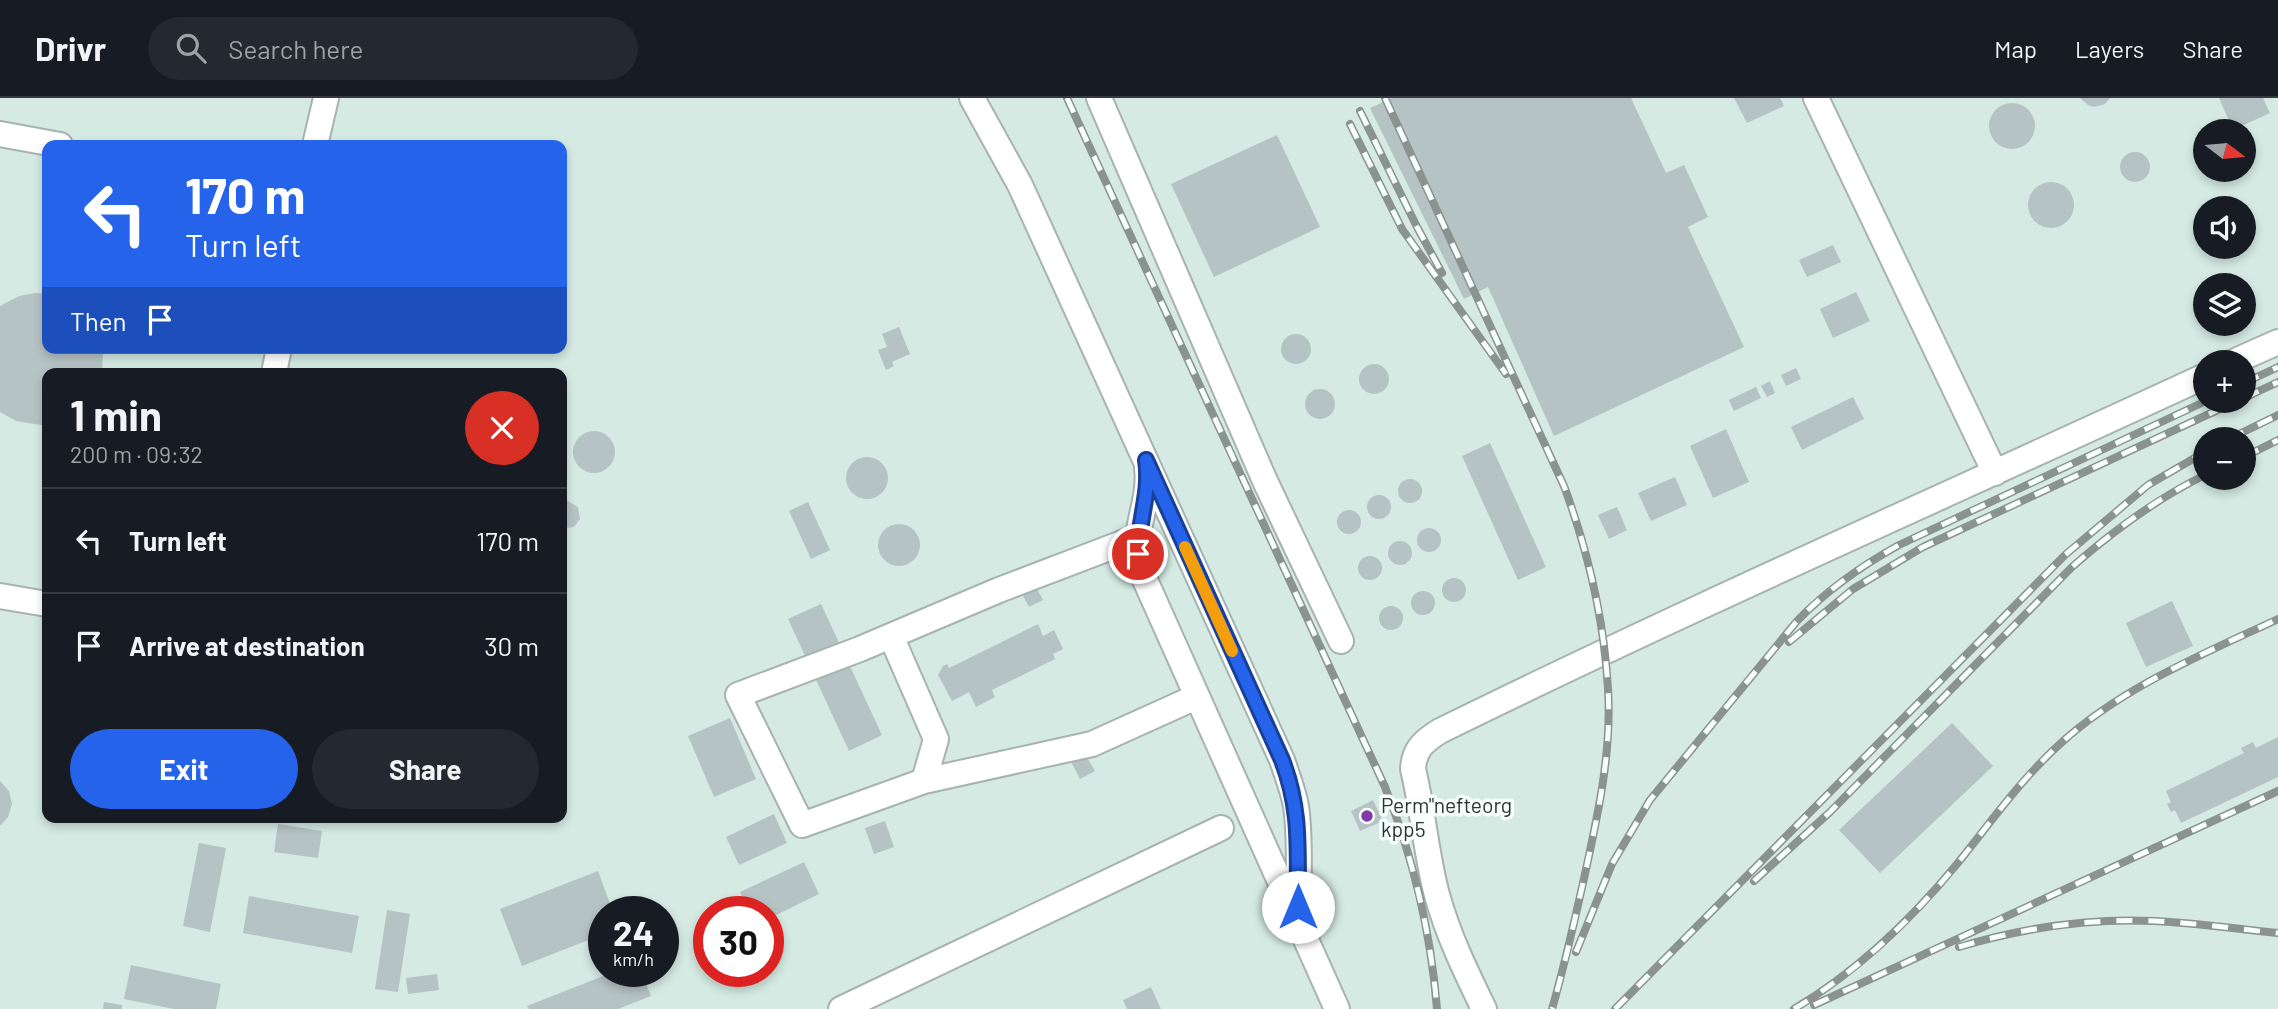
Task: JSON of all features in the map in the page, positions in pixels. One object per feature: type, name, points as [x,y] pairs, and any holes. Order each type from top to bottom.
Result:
[{"type":"street","points":[[316,140],[326,98]]},
{"type":"street","points":[[972,98],[1020,185],[1282,760],[1292,788],[1297,827],[1301,931]]},
{"type":"street","points":[[1099,98],[1260,468],[1341,640]]},
{"type":"street","points":[[1816,98],[1995,473]]},
{"type":"street","points":[[0,134],[42,142]]},
{"type":"street","points":[[2256,352],[2278,342]]},
{"type":"street","points":[[1484,1009],[1458,955],[1436,892],[1413,769],[1413,760],[1422,743],[1604,651],[2193,382]]},
{"type":"street","points":[[1146,460],[1147,489],[1138,537],[1138,554],[1144,579],[1337,1009]]},
{"type":"street","points":[[1138,537],[738,695],[802,825],[924,781],[1092,744],[1196,697]]},
{"type":"street","points":[[0,596],[42,603]]},
{"type":"street","points":[[891,635],[936,739],[924,781]]},
{"type":"street","points":[[841,1009],[1221,828]]},
{"type":"shaded area","points":[[0,98],[2278,98],[2278,1009],[0,1009]]},
{"type":"building","points":[[1392,98],[1631,98],[1666,173],[1684,165],[1708,217],[1688,227],[1744,347],[1554,436],[1488,287],[1464,299],[1370,108]]},
{"type":"building","points":[[1734,98],[1780,98],[1784,106],[1747,123]]},
{"type":"building","points":[[2080,98],[2110,98],[2105,104],[2094,107]]},
{"type":"building","points":[[2219,98],[2263,98],[2270,113],[2256,119],[2228,119]]},
{"type":"building","points":[[2012,103],[2028,110],[2035,126],[2028,142],[2012,149],[1996,142],[1989,126],[1996,110]]},
{"type":"building","points":[[1277,135],[1320,227],[1214,277],[1171,184]]},
{"type":"building","points":[[2135,152],[2145,157],[2150,167],[2145,177],[2135,182],[2125,177],[2120,167],[2125,157]]},
{"type":"building","points":[[2051,182],[2067,189],[2074,205],[2067,221],[2051,228],[2035,221],[2028,205],[2035,189]]},
{"type":"building","points":[[1833,245],[1841,262],[1807,277],[1799,260]]},
{"type":"building","points":[[1856,292],[1870,321],[1833,338],[1820,309]]},
{"type":"building","points":[[42,294],[42,354],[103,354],[102,368],[42,368],[42,425],[16,421],[0,412],[0,306],[19,296]]},
{"type":"building","points":[[899,327],[910,354],[892,362],[894,366],[886,370],[878,350],[887,347],[882,334]]},
{"type":"building","points":[[1296,334],[1307,338],[1311,349],[1307,360],[1296,364],[1285,360],[1281,349],[1285,338]]},
{"type":"building","points":[[1374,364],[1385,368],[1389,379],[1385,390],[1374,394],[1363,390],[1359,379],[1363,368]]},
{"type":"building","points":[[1796,368],[1801,379],[1786,386],[1781,375]]},
{"type":"building","points":[[1770,381],[1775,393],[1767,397],[1761,386]]},
{"type":"building","points":[[1756,387],[1761,398],[1734,411],[1729,400]]},
{"type":"building","points":[[1320,389],[1331,393],[1335,404],[1331,415],[1320,419],[1309,415],[1305,404],[1309,393]]},
{"type":"building","points":[[1853,397],[1864,419],[1802,450],[1791,427]]},
{"type":"building","points":[[1726,429],[1749,482],[1713,498],[1690,446]]},
{"type":"building","points":[[594,431],[609,437],[615,452],[609,467],[594,473],[579,467],[573,452],[579,437]]},
{"type":"building","points":[[1490,443],[1546,567],[1518,580],[1462,456]]},
{"type":"building","points":[[867,457],[882,463],[888,478],[882,493],[867,499],[852,493],[846,478],[852,463]]},
{"type":"building","points":[[1675,477],[1687,505],[1651,521],[1638,493]]},
{"type":"building","points":[[1410,479],[1418,483],[1422,491],[1418,499],[1410,503],[1402,499],[1398,491],[1402,483]]},
{"type":"building","points":[[1379,495],[1387,499],[1391,507],[1387,515],[1379,519],[1371,515],[1367,507],[1371,499]]},
{"type":"building","points":[[567,501],[578,507],[580,519],[574,527],[567,528]]},
{"type":"building","points":[[808,502],[830,550],[811,559],[789,511]]},
{"type":"building","points":[[1617,507],[1627,530],[1609,539],[1598,515]]},
{"type":"building","points":[[1349,510],[1357,514],[1361,522],[1357,530],[1349,534],[1341,530],[1337,522],[1341,514]]},
{"type":"building","points":[[899,524],[914,530],[920,545],[914,560],[899,566],[884,560],[878,545],[884,530]]},
{"type":"building","points":[[1429,528],[1437,532],[1441,540],[1437,548],[1429,552],[1421,548],[1417,540],[1421,532]]},
{"type":"building","points":[[1400,541],[1408,545],[1412,553],[1408,561],[1400,565],[1392,561],[1388,553],[1392,545]]},
{"type":"building","points":[[1370,556],[1378,560],[1382,568],[1378,576],[1370,580],[1362,576],[1358,568],[1362,560]]},
{"type":"building","points":[[1454,578],[1462,582],[1466,590],[1462,598],[1454,602],[1446,598],[1442,590],[1446,582]]},
{"type":"building","points":[[1036,587],[1043,600],[1029,607],[1022,594]]},
{"type":"building","points":[[1423,591],[1431,595],[1435,603],[1431,611],[1423,615],[1415,611],[1411,603],[1415,595]]},
{"type":"building","points":[[2172,601],[2193,646],[2146,667],[2126,623]]},
{"type":"building","points":[[821,604],[882,735],[849,751],[788,619]]},
{"type":"building","points":[[1391,606],[1399,610],[1403,618],[1399,626],[1391,630],[1383,626],[1379,618],[1383,610]]},
{"type":"building","points":[[1038,624],[1043,636],[1054,630],[1063,649],[1053,654],[1055,659],[992,690],[995,697],[976,707],[969,692],[952,701],[938,675],[943,666],[947,664],[949,668]]},
{"type":"building","points":[[730,718],[756,779],[714,797],[688,736]]},
{"type":"building","points":[[1952,723],[1993,766],[1880,873],[1839,830]]},
{"type":"building","points":[[2278,737],[2278,777],[2181,823],[2175,810],[2171,812],[2167,804],[2171,802],[2166,791],[2244,753],[2241,748],[2253,742],[2256,748]]},
{"type":"building","points":[[1084,752],[1095,771],[1080,779],[1070,760]]},
{"type":"building","points":[[0,781],[9,791],[12,804],[8,817],[0,826]]},
{"type":"building","name":"Perm\"nefteorg kpp5","points":[[1373,800],[1383,821],[1360,831],[1351,811]]},
{"type":"building","points":[[774,814],[787,843],[739,865],[726,837]]},
{"type":"building","points":[[885,821],[894,847],[874,854],[865,828]]},
{"type":"building","points":[[278,824],[322,831],[318,858],[274,852]]},
{"type":"building","points":[[199,843],[226,848],[210,932],[183,926]]},
{"type":"building","points":[[804,862],[819,894],[784,911],[784,896],[742,896],[740,892]]},
{"type":"building","points":[[598,871],[607,896],[588,896],[588,940],[522,966],[500,909]]},
{"type":"building","points":[[249,896],[359,916],[352,953],[243,933]]},
{"type":"building","points":[[387,910],[410,914],[398,992],[375,989]]},
{"type":"building","points":[[131,965],[221,984],[216,1009],[174,1009],[124,999]]},
{"type":"building","points":[[437,974],[439,990],[408,994],[406,978]]},
{"type":"building","points":[[588,982],[588,987],[647,987],[651,996],[618,1009],[529,1009],[527,1006]]},
{"type":"building","points":[[1151,987],[1161,1009],[1127,1009],[1123,1000]]},
{"type":"building","points":[[104,1002],[122,1005],[122,1009],[103,1009]]},
{"type":"railway","points":[[1067,98],[1385,787],[1419,896],[1437,1009]]},
{"type":"railway","points":[[1385,98],[1564,486],[1580,535],[1599,611],[1608,689],[1606,759],[1590,851],[1552,1009]]},
{"type":"railway","points":[[1360,111],[1442,273]]},
{"type":"railway","points":[[1350,124],[1402,229],[1506,374]]},
{"type":"railway","points":[[2256,377],[2278,367]]},
{"type":"railway","points":[[2256,392],[2278,382]]},
{"type":"railway","points":[[1576,952],[1612,864],[1650,800],[1797,621],[1820,599],[1858,570],[1899,545],[2193,407]]},
{"type":"railway","points":[[1789,642],[1853,589],[1923,547],[2211,413]]},
{"type":"railway","points":[[2254,427],[2278,415]]},
{"type":"railway","points":[[2256,451],[2278,440]]},
{"type":"railway","points":[[1615,1009],[2065,555],[2148,485],[2193,459]]},
{"type":"railway","points":[[1754,881],[1830,812],[2072,567],[2136,516],[2193,481]]},
{"type":"railway","points":[[1794,1009],[1840,978],[1902,925],[1957,864],[2032,772],[2085,723],[2137,688],[2278,619]]},
{"type":"railway","points":[[1814,1005],[2278,791]]},
{"type":"railway","points":[[1959,947],[2007,934],[2105,921],[2170,922],[2278,933]]},
{"type":"slow traffic","points":[[1185,547],[1232,651]]},
{"type":"place","name":"Perm\"nefteorg kpp5","points":[[1367,816]]},
{"type":"route","points":[[1138,554],[1138,537],[1147,489],[1146,460],[1282,760],[1292,788],[1297,827],[1298,907]]}]
